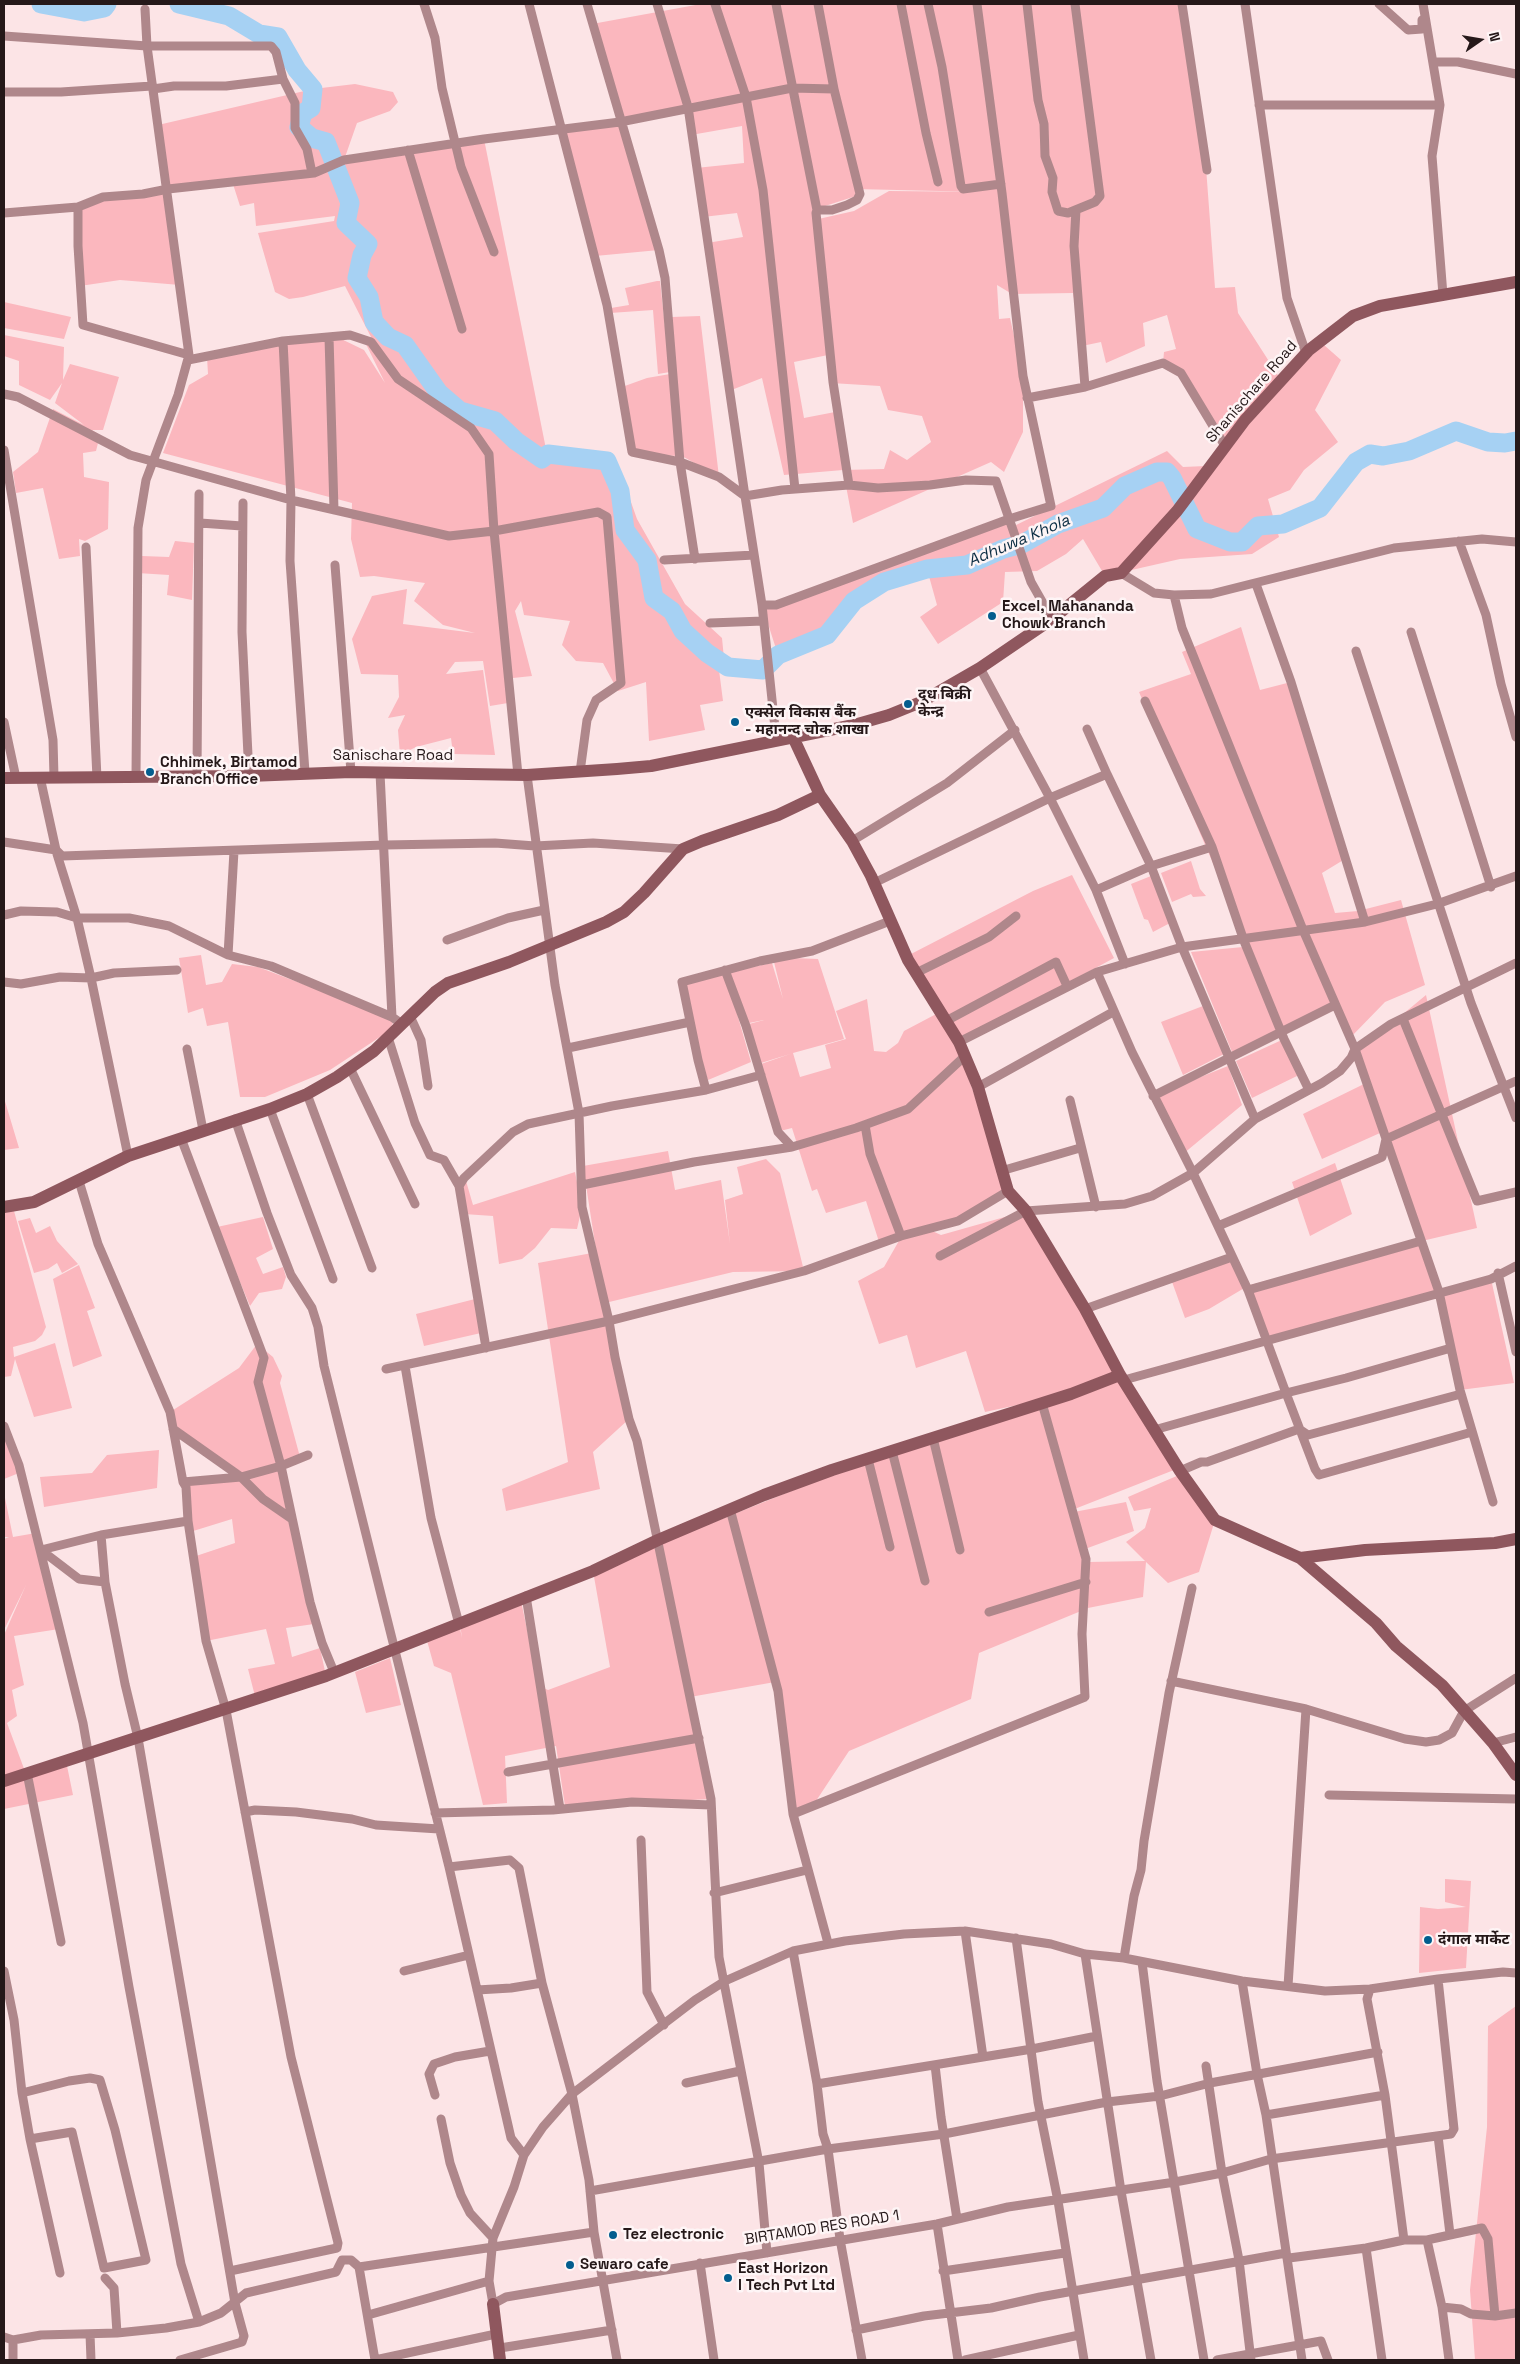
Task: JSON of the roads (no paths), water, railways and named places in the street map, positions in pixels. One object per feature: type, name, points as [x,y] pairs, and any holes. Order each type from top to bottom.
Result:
[{"type":"street","points":[[424,4],[431,23],[442,88],[468,189],[494,252]]},
{"type":"street","points":[[529,4],[607,305],[632,452],[680,462],[719,477],[745,496],[795,489],[848,485],[878,488],[930,485],[966,480],[996,481],[1031,582],[1052,619]]},
{"type":"street","points":[[587,4],[620,122],[660,250],[665,278],[680,462],[695,559]]},
{"type":"street","points":[[657,4],[688,107],[762,605],[769,678],[778,739]]},
{"type":"street","points":[[715,4],[746,97],[763,190],[795,489]]},
{"type":"street","points":[[776,4],[817,210],[833,382],[848,485]]},
{"type":"street","points":[[817,210],[832,210],[847,205],[857,200],[860,194],[834,88],[818,4]]},
{"type":"street","points":[[901,4],[926,133],[938,182]]},
{"type":"street","points":[[928,4],[942,67],[961,186],[963,188],[1001,184]]},
{"type":"street","points":[[762,605],[776,605],[1008,519],[1051,506],[1028,398],[1013,306],[1001,184],[977,4]]},
{"type":"street","points":[[1027,4],[1038,100],[1044,124],[1045,156],[1053,178],[1052,192],[1058,211],[1068,213],[1095,202],[1100,196],[1075,4]]},
{"type":"street","points":[[1182,4],[1207,170]]},
{"type":"street","points":[[1246,4],[1259,106],[1288,298],[1306,353]]},
{"type":"street","points":[[1379,4],[1408,30],[1422,29],[1423,8]]},
{"type":"street","points":[[1423,8],[1440,105],[1432,156],[1443,295]]},
{"type":"street","points":[[136,776],[138,528],[146,480],[178,395],[188,358],[168,189],[147,46],[145,9]]},
{"type":"street","points":[[4,36],[147,46],[271,46],[276,52],[284,79],[296,103],[295,128],[307,149],[312,173]]},
{"type":"street","points":[[1433,62],[1458,62],[1516,74]]},
{"type":"street","points":[[4,92],[61,92],[174,86],[226,86],[284,79]]},
{"type":"street","points":[[4,213],[78,207],[103,197],[143,194],[168,189],[312,173],[344,160],[456,143],[620,122],[688,107],[792,88],[834,88]]},
{"type":"street","points":[[1259,106],[1440,105]]},
{"type":"street","points":[[408,150],[462,329]]},
{"type":"street","points":[[78,207],[78,246],[83,325],[188,358],[283,341],[350,335],[371,342],[398,379],[471,428],[489,454],[494,531],[523,775],[549,945],[579,1113],[582,1207],[609,1321],[629,1419],[637,1442],[699,1738],[711,1805],[718,1957],[725,1981],[758,2163],[767,2252]]},
{"type":"street","points":[[1076,210],[1074,246],[1085,386]]},
{"type":"street","name":"Shanischare Road","points":[[1121,573],[1177,511],[1244,420],[1306,353],[1353,316],[1380,306],[1516,282]]},
{"type":"street","points":[[329,337],[334,510]]},
{"type":"street","points":[[283,341],[291,500],[290,561],[305,772]]},
{"type":"street","points":[[1028,398],[1085,386],[1163,363],[1181,373],[1225,446]]},
{"type":"street","points":[[4,394],[18,396],[130,455],[291,500],[449,536],[494,531],[598,512],[607,517],[622,683],[596,700],[588,720],[580,772]]},
{"type":"street","points":[[4,450],[53,740],[54,777]]},
{"type":"street","points":[[197,774],[199,494]]},
{"type":"street","points":[[243,503],[242,632],[249,776]]},
{"type":"street","points":[[200,523],[242,526]]},
{"type":"street","points":[[1121,573],[1154,593],[1174,595],[1211,594],[1394,548],[1459,541],[1516,542]]},
{"type":"street","points":[[1459,541],[1486,615],[1501,684],[1516,737]]},
{"type":"street","points":[[86,547],[97,778]]},
{"type":"street","points":[[664,560],[754,555]]},
{"type":"street","points":[[335,565],[351,772]]},
{"type":"street","name":"Sanischare Road","points":[[10,778],[97,778],[197,774],[249,776],[305,772],[523,775],[651,766],[854,725],[889,715],[921,702],[980,668],[1052,619],[1105,576],[1121,573]]},
{"type":"street","points":[[1256,584],[1291,682],[1365,922]]},
{"type":"street","points":[[1174,595],[1182,628],[1303,930],[1355,1049],[1438,1292],[1461,1394],[1493,1502]]},
{"type":"street","points":[[710,623],[763,621]]},
{"type":"street","points":[[1411,632],[1492,887]]},
{"type":"street","points":[[1356,651],[1437,904],[1466,987],[1516,1118]]},
{"type":"street","points":[[980,668],[1015,730],[1096,890],[1125,964]]},
{"type":"street","points":[[1145,701],[1212,847],[1244,941],[1282,1032],[1309,1090]]},
{"type":"street","points":[[4,722],[10,778]]},
{"type":"street","points":[[852,842],[947,783],[1015,730]]},
{"type":"street","points":[[1087,730],[1151,866],[1182,947],[1230,1058],[1254,1120]]},
{"type":"street","points":[[792,737],[820,795],[852,842],[874,883],[890,921],[916,973],[959,1042],[978,1087],[1008,1191],[1026,1211],[1085,1309],[1122,1378],[1180,1471],[1215,1520],[1300,1558],[1376,1623],[1396,1646],[1442,1685],[1493,1743],[1516,1775]]},
{"type":"street","points":[[380,772],[401,1019]]},
{"type":"street","points":[[874,883],[1050,798],[1107,774]]},
{"type":"street","points":[[40,777],[56,850],[77,918],[91,978],[128,1156]]},
{"type":"street","points":[[4,1207],[34,1202],[128,1156],[235,1119],[270,1109],[307,1094],[350,1068],[388,1037],[401,1019],[448,983],[606,922],[624,912],[683,849],[778,815],[820,795]]},
{"type":"street","points":[[4,842],[56,850],[62,856],[496,843],[535,846],[594,843],[683,849]]},
{"type":"street","points":[[1096,890],[1151,866],[1212,847]]},
{"type":"street","points":[[228,955],[234,851]]},
{"type":"street","points":[[959,1042],[1097,972],[1182,947],[1244,941],[1303,930],[1365,922],[1437,904],[1492,887],[1516,876]]},
{"type":"street","points":[[447,940],[508,918],[544,910]]},
{"type":"street","points":[[4,916],[21,911],[40,911],[57,912],[77,918],[129,918],[169,926],[228,955],[271,966],[401,1019],[421,1040],[428,1086]]},
{"type":"street","points":[[916,973],[989,937],[1016,916]]},
{"type":"street","points":[[706,1090],[682,982],[725,970],[812,951],[890,921]]},
{"type":"street","points":[[946,1021],[1056,962],[1067,986]]},
{"type":"street","points":[[940,1256],[1026,1211],[1124,1204],[1152,1196],[1193,1173],[1254,1120],[1340,1071],[1351,1058],[1355,1049],[1403,1019],[1516,963]]},
{"type":"street","points":[[4,982],[21,984],[60,977],[91,978],[114,973],[176,970]]},
{"type":"street","points":[[725,970],[761,1075],[778,1132],[792,1147]]},
{"type":"street","points":[[1097,972],[1113,1012],[1153,1096],[1193,1173],[1248,1290],[1299,1430],[1319,1475],[1472,1432]]},
{"type":"street","points":[[1153,1096],[1335,1005]]},
{"type":"street","points":[[978,1087],[1113,1012]]},
{"type":"street","points":[[1403,1019],[1477,1201],[1516,1192]]},
{"type":"street","points":[[568,1048],[690,1022]]},
{"type":"street","points":[[388,1037],[415,1123],[430,1155],[444,1160],[459,1186],[486,1348]]},
{"type":"street","points":[[187,1049],[203,1130]]},
{"type":"street","points":[[582,1185],[694,1162],[792,1147],[865,1125],[908,1109],[965,1056]]},
{"type":"street","points":[[350,1068],[415,1204]]},
{"type":"street","points":[[459,1186],[464,1178],[513,1132],[528,1124],[706,1090],[761,1075]]},
{"type":"street","points":[[1386,1139],[1516,1081]]},
{"type":"street","points":[[307,1094],[372,1268]]},
{"type":"street","points":[[1070,1100],[1080,1148],[1096,1207]]},
{"type":"street","points":[[270,1109],[333,1279]]},
{"type":"street","points":[[235,1119],[266,1213],[291,1276],[305,1296],[316,1318],[324,1366],[449,1867],[511,2138],[524,2155]]},
{"type":"street","points":[[865,1125],[870,1154],[901,1236]]},
{"type":"street","points":[[180,1138],[264,1358],[258,1382],[281,1466],[314,1616],[322,1643],[334,1672]]},
{"type":"street","points":[[1218,1226],[1382,1157],[1386,1139]]},
{"type":"street","points":[[1001,1171],[1080,1148]]},
{"type":"street","points":[[78,1181],[98,1244],[170,1412],[183,1482],[186,1487],[188,1522],[206,1641],[226,1710],[291,2057],[338,2244],[337,2248],[230,2271]]},
{"type":"street","points":[[386,1369],[609,1321],[804,1271],[901,1236],[958,1221],[1008,1191]]},
{"type":"street","points":[[1248,1290],[1422,1241]]},
{"type":"street","points":[[1085,1309],[1232,1257]]},
{"type":"street","points":[[4,1781],[226,1710],[334,1672],[593,1571],[658,1540],[764,1495],[868,1459],[1122,1378],[1268,1341],[1490,1279],[1498,1273],[1516,1266]]},
{"type":"street","points":[[1498,1273],[1516,1352]]},
{"type":"street","points":[[1154,1430],[1451,1348]]},
{"type":"street","points":[[406,1366],[431,1518],[459,1624]]},
{"type":"street","points":[[1180,1471],[1200,1462],[1207,1462],[1299,1430],[1308,1435],[1461,1394]]},
{"type":"street","points":[[793,1814],[1085,1697],[1082,1634],[1086,1559],[1042,1403]]},
{"type":"street","points":[[4,1426],[19,1465],[90,1753],[129,1987],[180,2255],[199,2322]]},
{"type":"street","points":[[173,1429],[241,1477],[263,1499],[292,1519]]},
{"type":"street","points":[[933,1438],[960,1550]]},
{"type":"street","points":[[892,1451],[925,1581]]},
{"type":"street","points":[[183,1482],[241,1477],[281,1466],[308,1455]]},
{"type":"street","points":[[868,1459],[890,1547]]},
{"type":"street","points":[[730,1509],[778,1691],[793,1814],[828,1943]]},
{"type":"street","points":[[41,1550],[101,1535],[188,1522]]},
{"type":"street","points":[[101,1535],[105,1582],[138,1738],[235,2303],[242,2327],[242,2342],[180,2360]]},
{"type":"street","points":[[1300,1558],[1365,1550],[1495,1543],[1516,1539]]},
{"type":"street","points":[[41,1550],[79,1579],[105,1582]]},
{"type":"street","points":[[989,1612],[1086,1582]]},
{"type":"street","points":[[1124,1958],[1134,1896],[1141,1870],[1153,1784],[1171,1681],[1192,1588]]},
{"type":"street","points":[[526,1596],[560,1809]]},
{"type":"street","points":[[1171,1681],[1306,1709],[1405,1739],[1426,1742],[1439,1740],[1452,1733],[1464,1711],[1516,1678]]},
{"type":"street","points":[[1288,1986],[1306,1709]]},
{"type":"street","points":[[1493,1743],[1516,1737]]},
{"type":"street","points":[[508,1772],[554,1766],[699,1738]]},
{"type":"street","points":[[27,1773],[62,1942]]},
{"type":"street","points":[[1329,1795],[1516,1799]]},
{"type":"street","points":[[435,1813],[560,1809],[632,1802],[711,1805]]},
{"type":"street","points":[[245,1812],[255,1810],[296,1812],[352,1819],[376,1825],[439,1828]]},
{"type":"street","points":[[641,1840],[647,1992],[664,2025]]},
{"type":"street","points":[[449,1867],[510,1860],[519,1868],[542,1983],[572,2094],[590,2191],[594,2232],[617,2360]]},
{"type":"street","points":[[714,1893],[807,1870]]},
{"type":"street","points":[[965,1931],[984,2057]]},
{"type":"street","points":[[612,2330],[500,2354],[489,2281],[492,2242],[514,2187],[524,2155],[542,2127],[572,2094],[725,1981],[793,1951],[828,1943],[904,1934],[965,1931],[1051,1944],[1085,1954],[1124,1958],[1242,1981],[1325,1991],[1370,1989],[1438,1978],[1503,1972],[1516,1974]]},
{"type":"street","points":[[1016,1938],[1040,2116],[1058,2201],[1084,2360]]},
{"type":"street","points":[[793,1951],[817,2084],[823,2134],[828,2148],[840,2239],[862,2360]]},
{"type":"street","points":[[1085,1954],[1121,2191],[1151,2360]]},
{"type":"street","points":[[404,1971],[469,1955]]},
{"type":"street","points":[[1142,1962],[1160,2096],[1204,2360]]},
{"type":"street","points":[[4,1971],[14,2020],[22,2093],[30,2138],[60,2272]]},
{"type":"street","points":[[1438,1978],[1454,2129],[1451,2134],[1438,2136],[1450,2234]]},
{"type":"street","points":[[1242,1981],[1256,2074],[1266,2115],[1302,2360]]},
{"type":"street","points":[[477,1990],[511,1988],[542,1983]]},
{"type":"street","points":[[1370,1989],[1367,1999],[1385,2095],[1404,2240]]},
{"type":"street","points":[[817,2084],[1032,2049],[1097,2036]]},
{"type":"street","points":[[435,2095],[429,2074],[434,2064],[490,2051]]},
{"type":"street","points":[[590,2191],[758,2163],[828,2148],[944,2134],[1107,2102],[1160,2096],[1210,2083],[1378,2052]]},
{"type":"street","points":[[935,2065],[957,2219]]},
{"type":"street","points":[[1206,2066],[1222,2173],[1239,2260],[1250,2357]]},
{"type":"street","points":[[686,2082],[740,2071]]},
{"type":"street","points":[[22,2093],[69,2081],[90,2078],[100,2080],[115,2130],[146,2260],[103,2268],[72,2132],[30,2138]]},
{"type":"street","points":[[1266,2115],[1385,2095]]},
{"type":"street","points":[[440,2119],[450,2163],[461,2195],[470,2213],[492,2242]]},
{"type":"street","name":"BIRTAMOD RES ROAD 1","points":[[493,2304],[506,2297],[603,2279],[937,2224],[1008,2207],[1175,2182],[1222,2173],[1271,2159],[1438,2136]]},
{"type":"street","points":[[937,2224],[958,2360]]},
{"type":"street","points":[[856,2330],[951,2312],[991,2308],[1239,2260],[1366,2248],[1404,2240],[1427,2240],[1482,2228],[1487,2235],[1495,2316]]},
{"type":"street","points":[[359,2267],[492,2242],[594,2232]]},
{"type":"street","points":[[1427,2240],[1442,2307],[1449,2360]]},
{"type":"street","points":[[1366,2248],[1382,2360]]},
{"type":"street","points":[[943,2271],[1065,2253]]},
{"type":"street","points":[[13,2360],[8,2338],[117,2333],[166,2328],[199,2322],[221,2313],[246,2293],[336,2272],[342,2260],[351,2260],[359,2267],[375,2360],[496,2334]]},
{"type":"street","points":[[700,2263],[714,2360]]},
{"type":"street","points":[[105,2278],[114,2288],[117,2333]]},
{"type":"street","points":[[368,2315],[489,2281]]},
{"type":"street","points":[[1442,2307],[1460,2309],[1472,2314],[1495,2316],[1516,2313]]},
{"type":"street","points":[[90,2334],[91,2360]]},
{"type":"street","points":[[965,2360],[1079,2335]]},
{"type":"street","points":[[1217,2360],[1250,2357],[1321,2342],[1328,2360]]},
{"type":"waterway","name":"Adhuwa Khola","points":[[41,4],[84,12],[104,8],[107,4]]},
{"type":"waterway","name":"Adhuwa Khola","points":[[179,4],[229,16],[259,34],[278,37],[297,70],[313,89],[311,108],[303,113],[299,127],[312,138],[326,142],[350,203],[346,223],[368,244],[362,255],[357,278],[369,297],[374,322],[388,337],[405,345],[439,393],[460,411],[495,421],[516,441],[542,459],[548,454],[607,461],[620,491],[625,530],[647,560],[654,598],[672,611],[683,631],[707,653],[728,667],[763,670],[778,655],[827,635],[854,601],[884,582],[927,569],[967,565],[1003,549],[1022,544],[1058,524],[1103,508],[1125,486],[1157,472],[1167,472],[1172,478],[1197,529],[1230,542],[1242,542],[1258,526],[1283,524],[1320,508],[1356,462],[1370,454],[1383,456],[1409,451],[1456,431],[1488,442],[1505,443],[1516,441]]},
{"type":"place","name":"Excel, Mahananda Chowk Branch","points":[[992,616]]},
{"type":"place","name":"दूध बिक्री केन्द्र","points":[[908,704]]},
{"type":"place","name":"एक्सेल विकास बैंक - महानन्द चोक शाखा","points":[[735,722]]},
{"type":"place","name":"Chhimek, Birtamod Branch Office","points":[[150,772]]},
{"type":"place","name":"दंगाल मार्केट","points":[[1428,1940]]},
{"type":"place","name":"Tez electronic","points":[[613,2235]]},
{"type":"place","name":"Sewaro cafe","points":[[570,2265]]},
{"type":"place","name":"East Horizon I Tech Pvt Ltd","points":[[728,2278]]}]
